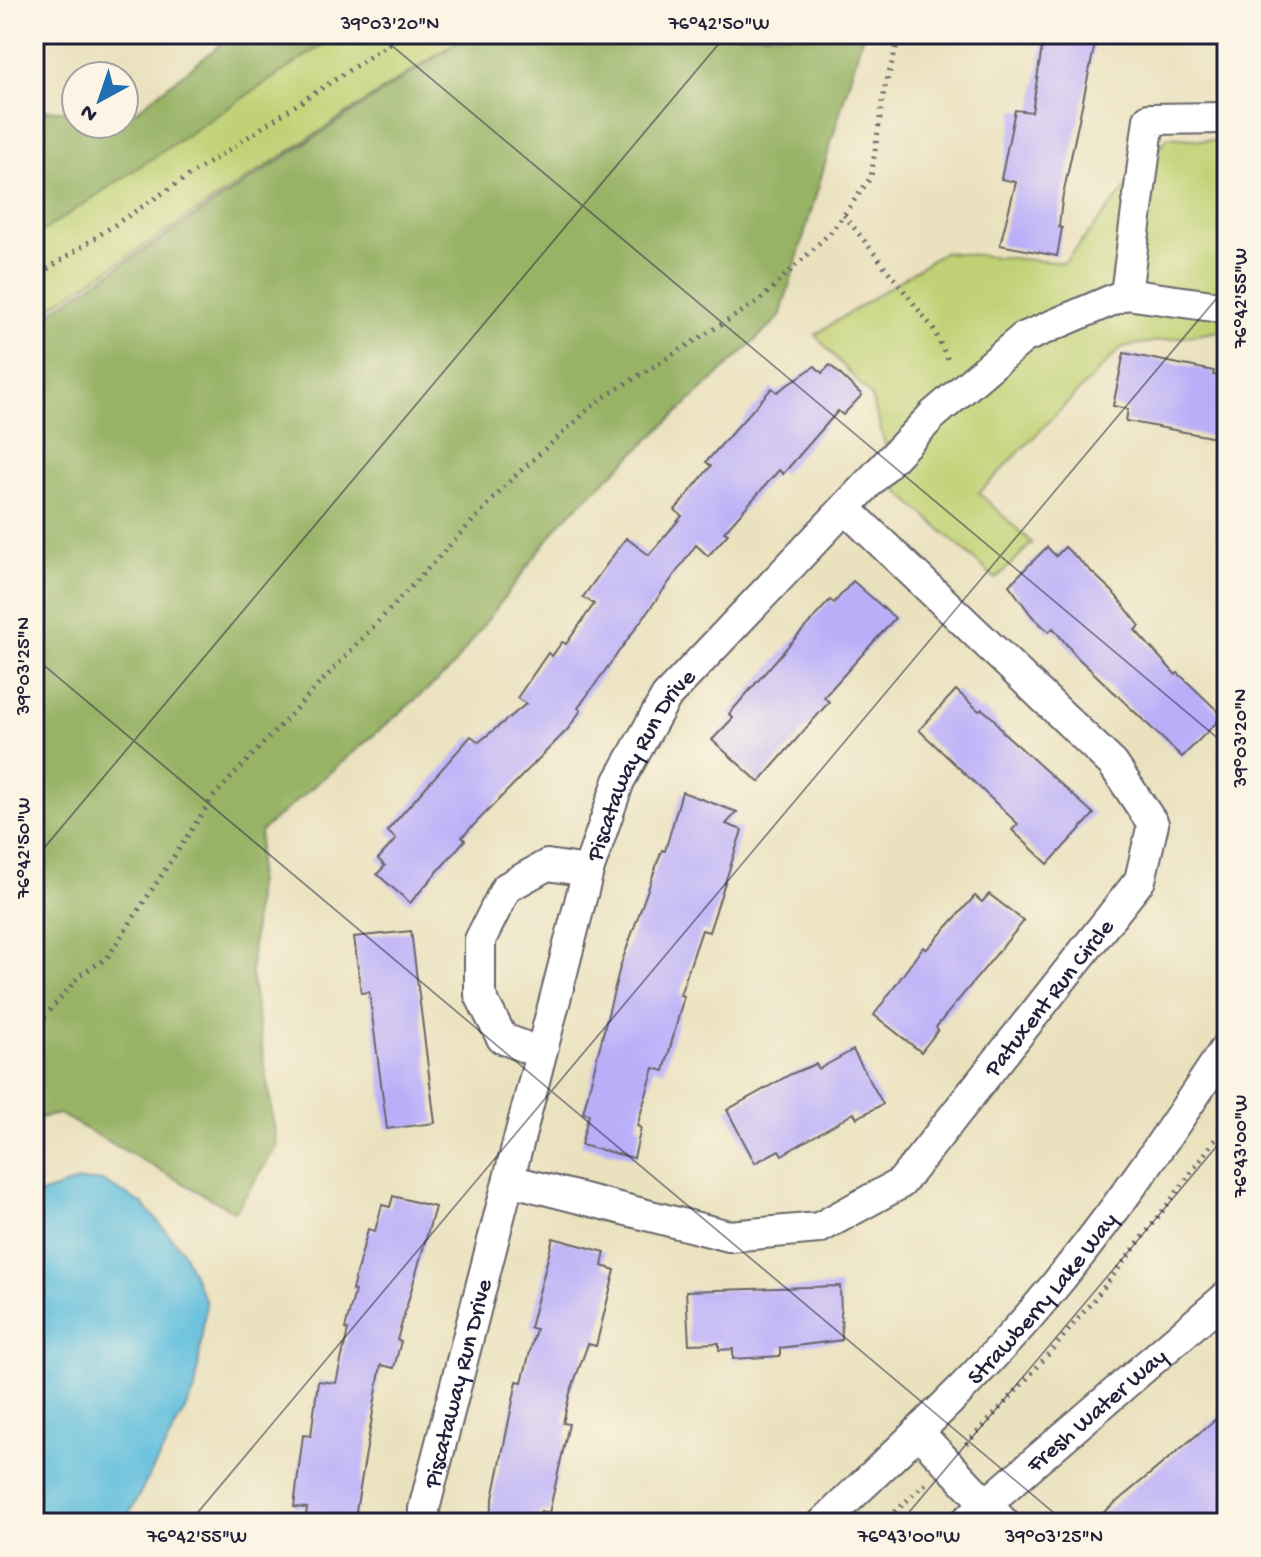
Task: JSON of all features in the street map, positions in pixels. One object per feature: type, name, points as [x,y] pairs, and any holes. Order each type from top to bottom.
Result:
[{"type":"street","points":[[1227,118],[1149,119],[1126,294],[1227,308]]},
{"type":"street","name":"Piscataway Run Drive","points":[[425,1523],[424,1509],[588,871],[619,781],[666,697],[933,415],[967,385],[1023,338],[1126,294]]},
{"type":"street","name":"Patuxent Run Circle","points":[[509,1180],[729,1236],[819,1228],[901,1183],[1140,880],[1153,824],[1113,764],[846,509]]},
{"type":"street","points":[[540,1053],[502,1038],[480,995],[480,940],[506,888],[547,865],[588,871]]},
{"type":"street","name":"Strawberry Lake Way","points":[[823,1523],[918,1432],[1037,1307],[1140,1174],[1227,1046]]},
{"type":"street","name":"Fresh Water Way","points":[[984,1516],[1227,1296]]},
{"type":"street","points":[[918,1432],[947,1462],[984,1516]]},
{"type":"path","points":[[34,278],[404,34]]},
{"type":"path","points":[[34,1029],[80,975],[107,958],[213,797],[514,477],[598,401],[759,301],[844,215],[871,177],[884,91],[900,34]]},
{"type":"path","points":[[844,215],[933,328],[949,362],[967,385]]},
{"type":"path","points":[[883,1523],[1046,1359],[1122,1268],[1227,1123]]},
{"type":"green space","points":[[234,34],[339,34],[34,237],[34,110],[60,111],[60,140],[140,140],[140,108]]},
{"type":"green space","points":[[338,34],[468,34],[34,318],[34,234]]},
{"type":"green space","points":[[470,34],[863,34],[780,317],[561,522],[450,670],[260,832],[251,974],[277,1146],[235,1212],[59,1114],[34,1119],[34,323]]},
{"type":"green space","points":[[1168,137],[1227,142],[1227,330],[1122,347],[979,493],[1032,543],[996,579],[899,492],[871,396],[815,335],[944,252],[1064,263]]},
{"type":"water","points":[[79,1181],[102,1181],[143,1204],[182,1250],[206,1303],[195,1391],[124,1523],[34,1523],[34,1196]]},
{"type":"building","points":[[1044,34],[1096,39],[1062,200],[1059,227],[1062,228],[1057,256],[1000,245],[1016,182],[1001,179],[1015,110],[1032,112]]},
{"type":"building","points":[[1124,353],[1214,371],[1213,375],[1227,378],[1227,440],[1126,421],[1128,409],[1113,406]]},
{"type":"building","points":[[830,365],[862,395],[843,415],[838,411],[783,474],[779,470],[724,532],[728,534],[708,556],[696,545],[578,708],[581,710],[568,729],[462,837],[465,840],[410,903],[377,874],[385,866],[378,859],[396,839],[387,831],[471,736],[479,742],[526,704],[517,698],[548,653],[552,656],[562,642],[566,644],[594,604],[583,597],[626,538],[649,555],[682,516],[675,510],[711,466],[706,462],[772,388],[777,392],[815,366],[822,373]]},
{"type":"building","points":[[1047,547],[1056,556],[1065,547],[1112,591],[1140,626],[1135,630],[1176,675],[1178,673],[1223,716],[1182,757],[1077,657],[1053,628],[1049,632],[1032,616],[1009,585]]},
{"type":"building","points":[[853,581],[895,618],[824,697],[829,702],[759,782],[712,740],[733,718],[729,714],[789,645],[830,600],[834,603]]},
{"type":"building","points":[[956,690],[979,711],[982,709],[994,719],[1003,732],[1094,814],[1048,864],[1012,830],[1018,824],[919,730]]},
{"type":"building","points":[[682,792],[737,812],[726,824],[742,830],[709,932],[702,930],[680,995],[684,996],[664,1071],[654,1068],[637,1126],[641,1128],[634,1158],[581,1145],[589,1114],[583,1113],[620,967],[662,850],[665,851]]},
{"type":"building","points":[[989,894],[1024,921],[936,1027],[938,1030],[921,1052],[874,1015],[923,947],[926,950],[975,896],[982,902]]},
{"type":"building","points":[[411,931],[435,1123],[387,1129],[369,992],[361,993],[354,937]]},
{"type":"building","points":[[853,1050],[883,1104],[857,1118],[854,1113],[782,1155],[779,1150],[755,1163],[727,1110],[791,1074],[816,1064],[819,1069]]},
{"type":"building","points":[[393,1196],[435,1207],[397,1340],[401,1341],[394,1368],[381,1365],[354,1523],[305,1523],[307,1508],[294,1507],[303,1435],[311,1436],[318,1381],[336,1383],[355,1291],[352,1290],[368,1229],[375,1231],[382,1205],[390,1207]]},
{"type":"building","points":[[553,1238],[605,1252],[602,1266],[615,1270],[596,1346],[588,1344],[570,1393],[563,1423],[569,1424],[549,1513],[541,1511],[539,1523],[488,1523],[517,1381],[522,1382],[536,1329],[530,1328]]},
{"type":"building","points":[[840,1286],[842,1340],[780,1348],[780,1356],[733,1359],[733,1349],[719,1350],[719,1343],[689,1344],[686,1291]]},
{"type":"building","points":[[1227,1410],[1227,1512],[1214,1523],[1091,1523]]}]
